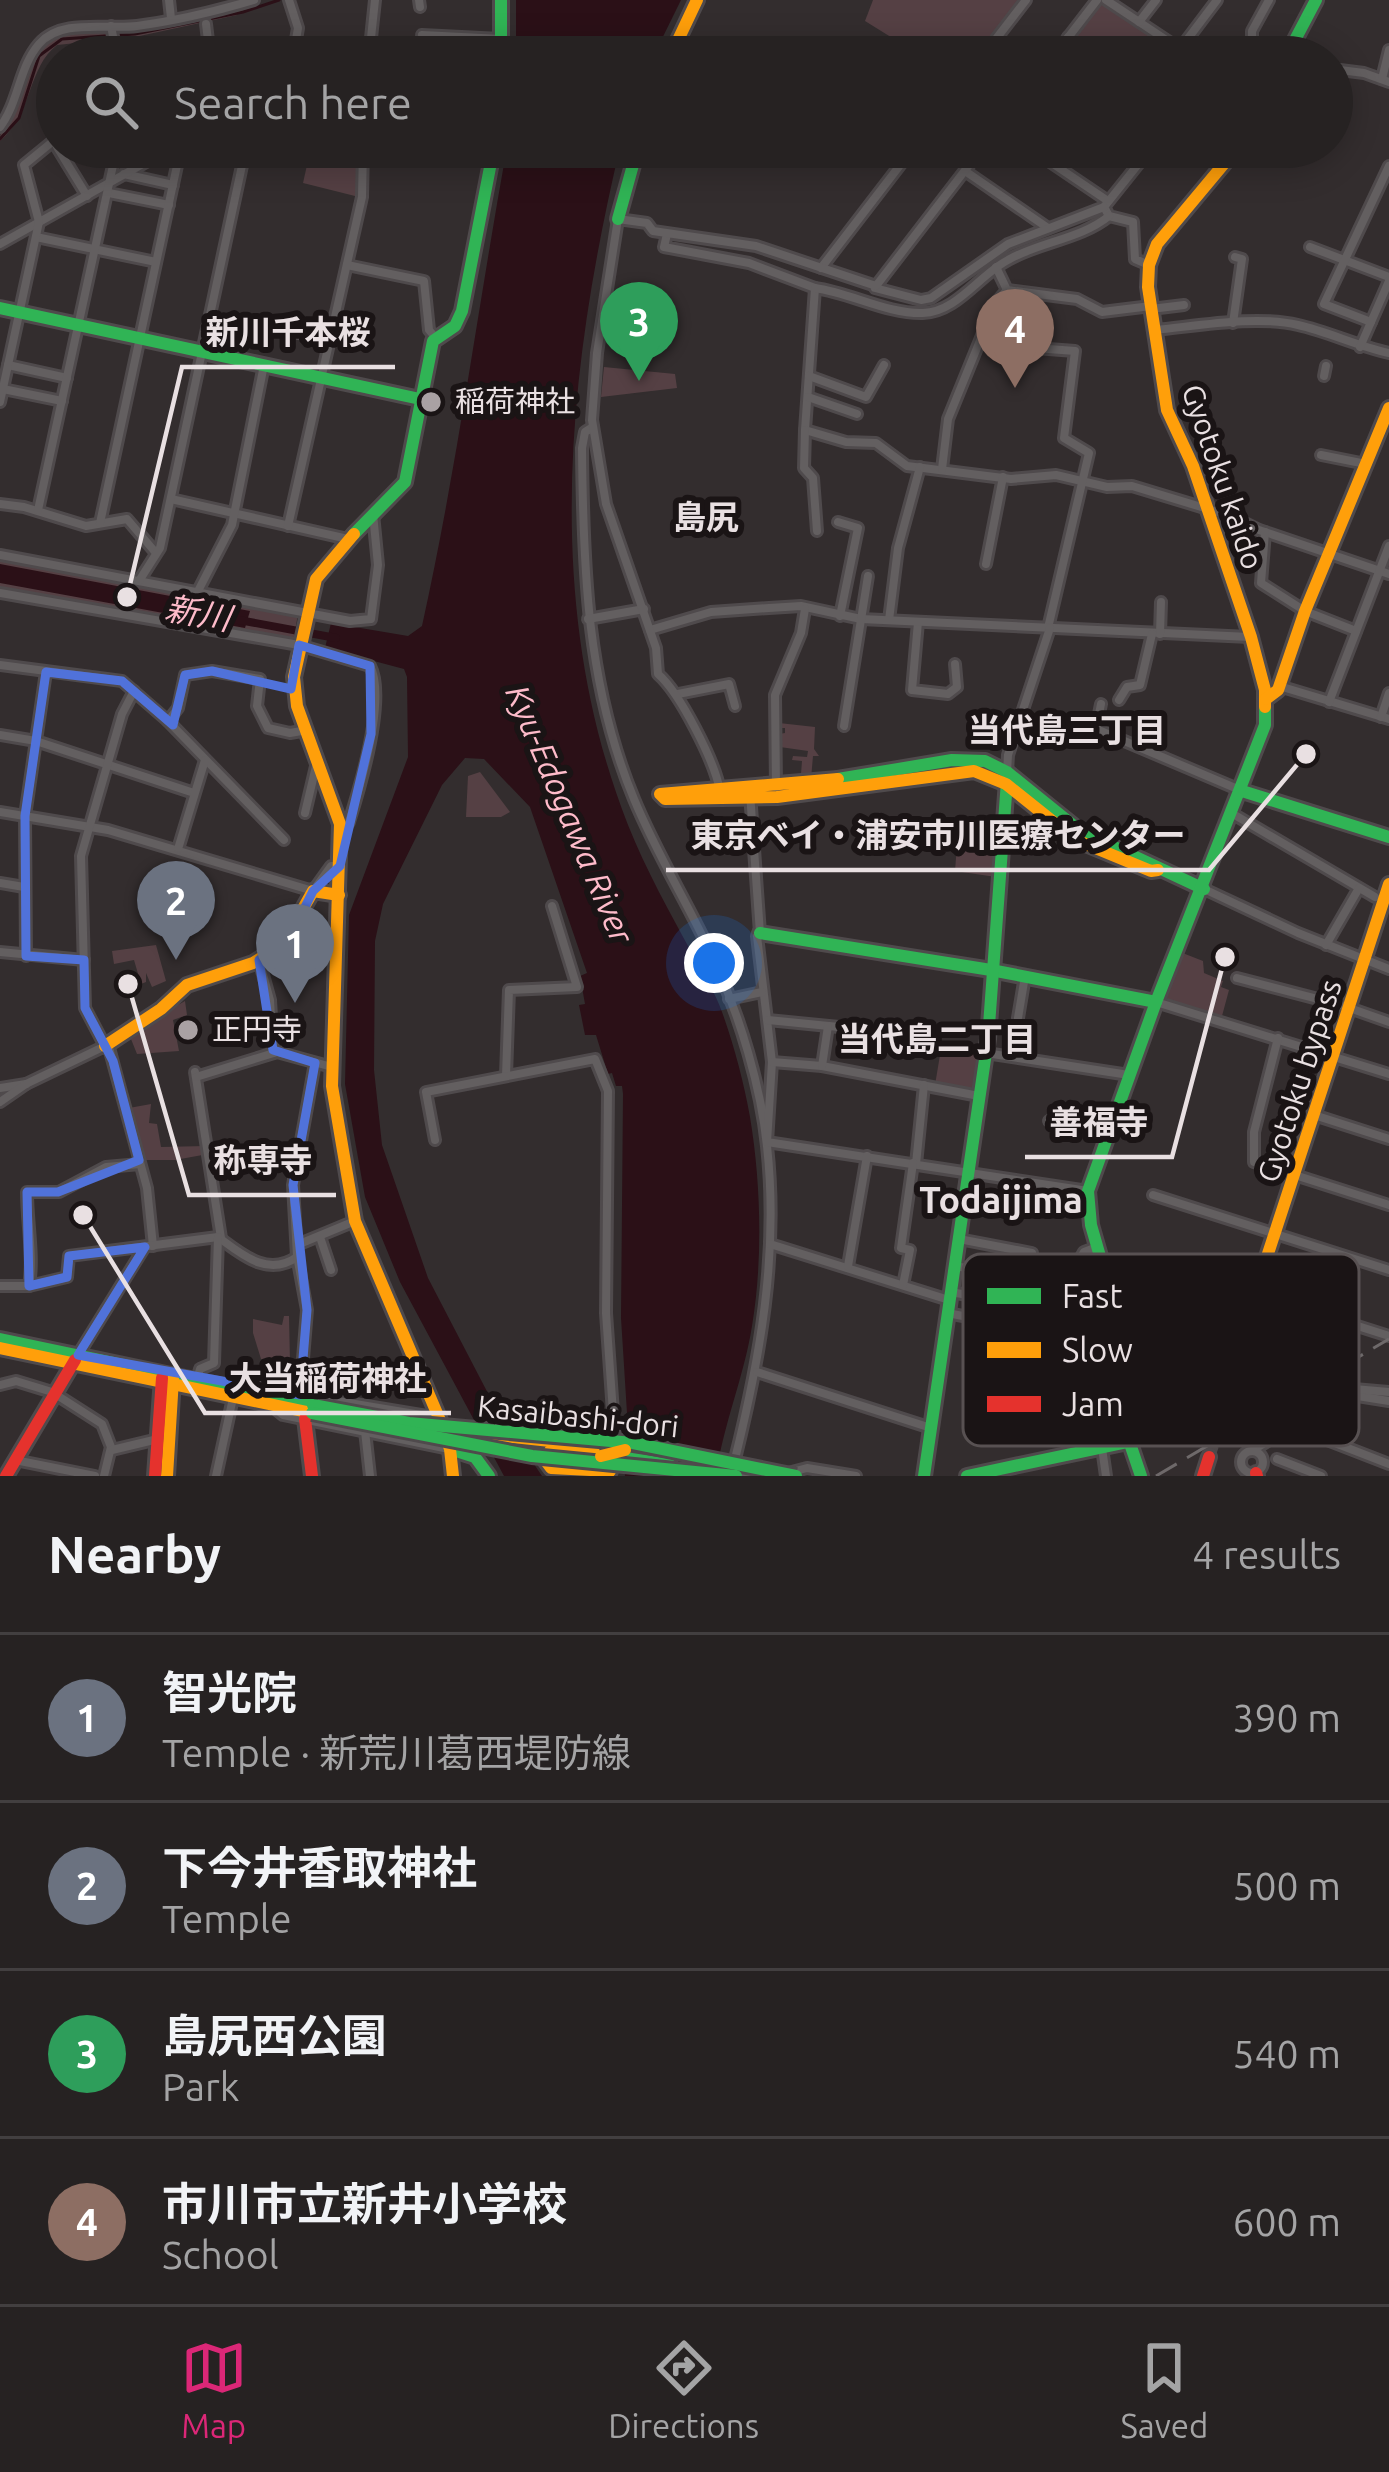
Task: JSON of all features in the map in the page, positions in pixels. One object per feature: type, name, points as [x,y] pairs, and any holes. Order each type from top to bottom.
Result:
[{"type":"street","points":[[169,0],[171,18]]},
{"type":"street","points":[[47,36],[254,0]]},
{"type":"street","points":[[289,0],[297,36]]},
{"type":"street","points":[[371,36],[375,0]]},
{"type":"street","points":[[501,0],[501,36]]},
{"type":"street","points":[[680,36],[697,0]]},
{"type":"street","points":[[998,36],[1026,0]]},
{"type":"street","points":[[1070,36],[1097,0]]},
{"type":"street","points":[[1106,0],[1160,36]]},
{"type":"street","points":[[1139,22],[1156,0]]},
{"type":"street","points":[[1190,36],[1217,0]]},
{"type":"street","points":[[1252,36],[1269,0]]},
{"type":"street","points":[[1297,36],[1316,0]]},
{"type":"street","points":[[206,23],[208,36]]},
{"type":"street","points":[[111,26],[112,36]]},
{"type":"street","points":[[0,127],[36,50]]},
{"type":"street","points":[[1353,73],[1386,80],[1389,50]]},
{"type":"street","points":[[31,57],[36,59]]},
{"type":"street","points":[[0,402],[39,222],[24,165],[36,157]]},
{"type":"street","points":[[1371,322],[1324,304],[1389,166]]},
{"type":"street","points":[[71,168],[87,196]]},
{"type":"street","points":[[38,510],[113,168]]},
{"type":"street","points":[[0,244],[110,188],[136,168]]},
{"type":"street","points":[[100,524],[175,168]]},
{"type":"street","points":[[139,581],[160,548],[241,168]]},
{"type":"street","points":[[288,526],[362,197],[363,168]]},
{"type":"street","points":[[453,1476],[439,1418],[355,1221],[332,1067],[341,834],[336,806],[294,692],[305,614],[316,579],[405,482],[435,337],[453,328],[460,318],[490,168]]},
{"type":"street","points":[[632,168],[618,219],[597,353],[593,427],[606,504],[644,609],[658,674],[678,694],[717,770],[720,794],[962,770],[1007,778]]},
{"type":"street","points":[[821,268],[898,168]]},
{"type":"street","points":[[869,300],[967,168]]},
{"type":"street","points":[[1055,168],[1133,222],[1136,259],[1149,265],[1163,236],[1220,168]]},
{"type":"street","points":[[667,234],[664,247],[748,263],[815,288],[928,313],[956,301],[996,267],[1107,208],[1135,168]]},
{"type":"street","points":[[965,171],[1049,228]]},
{"type":"street","points":[[124,174],[173,185]]},
{"type":"street","points":[[110,188],[169,206]]},
{"type":"street","points":[[618,219],[647,224],[667,234],[756,247],[910,298],[931,298],[993,252],[1107,208]]},
{"type":"street","points":[[36,237],[156,262]]},
{"type":"street","points":[[1310,247],[1389,279],[1360,346]]},
{"type":"street","points":[[1233,323],[1242,259],[1235,256]]},
{"type":"street","points":[[347,265],[424,281],[429,330],[435,337]]},
{"type":"street","name":"Gyotoku kaido","points":[[1149,265],[1167,410],[1207,508],[1251,637],[1266,699]]},
{"type":"street","points":[[996,267],[1007,290]]},
{"type":"street","points":[[815,288],[804,468],[813,478],[817,531]]},
{"type":"street","points":[[1007,290],[1077,299],[1102,312],[1184,304]]},
{"type":"street","points":[[924,1476],[986,1053],[1008,755],[1049,628],[1090,453],[1064,438],[1076,351],[1022,346],[1024,333],[986,314],[1007,290]]},
{"type":"street","points":[[0,308],[420,399]]},
{"type":"street","points":[[941,469],[948,419],[990,316]]},
{"type":"street","points":[[1155,330],[1233,323],[1296,324],[1389,353]]},
{"type":"street","points":[[270,327],[331,340]]},
{"type":"street","points":[[8,365],[68,378]]},
{"type":"street","points":[[197,593],[234,514],[264,365]]},
{"type":"street","points":[[809,376],[866,398],[884,365]]},
{"type":"street","points":[[3,388],[62,401]]},
{"type":"street","points":[[808,398],[857,415]]},
{"type":"street","points":[[1099,1254],[1088,1191],[1108,1131],[1263,734],[1266,699],[1276,695],[1305,610],[1386,425],[1389,408]]},
{"type":"street","points":[[593,427],[585,432],[582,448],[588,619],[604,705],[633,796],[717,965],[767,1142]]},
{"type":"street","points":[[805,430],[846,442],[876,443],[907,466],[1003,477],[1051,475],[1107,487],[1132,486],[1207,508],[1384,573]]},
{"type":"street","points":[[1321,455],[1366,464]]},
{"type":"street","points":[[889,620],[898,548],[920,467]]},
{"type":"street","points":[[986,564],[1003,477]]},
{"type":"street","points":[[171,499],[348,539]]},
{"type":"street","points":[[0,504],[38,510],[86,526],[127,519],[155,553]]},
{"type":"street","points":[[0,555],[305,614],[371,619],[378,565],[373,514]]},
{"type":"street","points":[[838,523],[858,528],[840,616]]},
{"type":"street","points":[[1265,532],[1262,583],[1305,610],[1356,631]]},
{"type":"street","points":[[1329,702],[1384,573],[1389,546]]},
{"type":"street","points":[[844,726],[868,576]]},
{"type":"street","points":[[0,593],[300,643],[374,670],[371,734],[355,803],[341,834]]},
{"type":"street","points":[[1120,700],[1127,687],[1141,685],[1161,602]]},
{"type":"street","points":[[588,619],[644,609]]},
{"type":"street","points":[[650,630],[711,612],[805,609],[861,619],[1251,637]]},
{"type":"street","points":[[776,787],[776,694],[801,633],[805,609]]},
{"type":"street","points":[[918,622],[911,690],[949,694],[957,687],[955,664]]},
{"type":"street","points":[[0,665],[122,681],[168,721],[284,840]]},
{"type":"street","points":[[168,721],[178,708],[185,675],[212,671],[260,679],[257,706],[268,728],[290,734],[307,730]]},
{"type":"street","points":[[26,956],[25,816],[46,672]]},
{"type":"street","points":[[678,694],[729,684],[735,706]]},
{"type":"street","points":[[1279,686],[1385,718],[1389,693]]},
{"type":"street","points":[[6,1476],[149,1246],[140,1164],[107,1045],[85,1008],[81,856],[122,714],[134,692]]},
{"type":"street","points":[[1100,704],[1096,729],[1242,791],[1389,837]]},
{"type":"street","points":[[0,735],[36,741],[194,793]]},
{"type":"street","points":[[178,849],[205,760]]},
{"type":"street","points":[[304,813],[318,760]]},
{"type":"street","points":[[750,794],[952,760],[985,761],[1081,831],[1158,870],[1389,969]]},
{"type":"street","points":[[733,1472],[757,1372],[770,1244],[767,1142],[772,1062],[757,936],[750,794]]},
{"type":"street","points":[[0,812],[90,826],[339,895]]},
{"type":"street","points":[[1233,814],[1375,897]]},
{"type":"street","points":[[0,1102],[26,1084],[107,1045],[187,985],[259,960],[289,939],[313,891],[331,866],[340,866]]},
{"type":"street","points":[[0,884],[24,887]]},
{"type":"street","name":"Gyotoku bypass","points":[[1270,1254],[1389,884]]},
{"type":"street","points":[[1326,945],[1359,888]]},
{"type":"street","points":[[506,1076],[509,990],[577,987],[552,906]]},
{"type":"street","points":[[760,932],[1156,1002],[1389,1074]]},
{"type":"street","points":[[0,952],[84,960]]},
{"type":"street","points":[[259,960],[271,1000],[273,1053]]},
{"type":"street","points":[[1018,1018],[1025,976]]},
{"type":"street","points":[[1237,978],[1389,1022]]},
{"type":"street","points":[[729,999],[762,992]]},
{"type":"street","points":[[768,1020],[833,1026],[822,1066]]},
{"type":"street","points":[[1278,1038],[1254,1132],[1254,1162],[1389,1205]]},
{"type":"street","points":[[332,1067],[273,1053],[195,1075],[220,1238],[214,1363],[200,1369],[204,1382],[244,1383],[439,1418]]},
{"type":"street","points":[[986,1053],[1129,1075]]},
{"type":"street","points":[[435,1140],[426,1092],[595,1059],[608,1091],[605,1450],[610,1471],[552,1472],[547,1454],[605,1450],[673,1450]]},
{"type":"street","points":[[772,1062],[822,1066],[979,1096]]},
{"type":"street","points":[[300,1395],[307,1310],[293,1185],[314,1063]]},
{"type":"street","points":[[0,1088],[26,1084]]},
{"type":"street","points":[[903,1285],[910,1250],[901,1248],[924,1085]]},
{"type":"street","points":[[1314,1115],[1389,1139]]},
{"type":"street","points":[[1049,1121],[1108,1131]]},
{"type":"street","points":[[767,1142],[1088,1191]]},
{"type":"street","points":[[848,1266],[867,1156]]},
{"type":"street","points":[[28,1286],[33,1259],[27,1192],[58,1192],[106,1167],[140,1164]]},
{"type":"street","points":[[1153,1195],[1338,1254]]},
{"type":"street","points":[[220,1238],[253,1262],[290,1262],[297,1251],[355,1221]]},
{"type":"street","points":[[320,1237],[331,1270]]},
{"type":"street","points":[[0,1286],[28,1286],[67,1277],[70,1256],[220,1238]]},
{"type":"street","points":[[958,1239],[1032,1254]]},
{"type":"street","points":[[770,1244],[963,1306]]},
{"type":"street","points":[[1083,1254],[1097,1247]]},
{"type":"street","points":[[1359,1261],[1389,1270]]},
{"type":"street","points":[[954,1266],[963,1267]]},
{"type":"street","points":[[949,1302],[963,1303]]},
{"type":"street","points":[[1359,1326],[1389,1336]]},
{"type":"street","name":"Kasaibashi-dori","points":[[0,1339],[232,1398],[465,1444],[557,1459],[733,1472]]},
{"type":"street","name":"Kasaibashi-dori","points":[[0,1348],[76,1359]]},
{"type":"street","points":[[757,1372],[932,1428]]},
{"type":"street","points":[[155,1476],[167,1379]]},
{"type":"street","points":[[167,1379],[167,1476]]},
{"type":"street","name":"Kasaibashi-dori","points":[[167,1379],[204,1382],[310,1412],[673,1450],[796,1476]]},
{"type":"street","points":[[0,1385],[16,1381],[56,1395],[101,1424],[110,1450],[104,1476]]},
{"type":"street","points":[[1359,1390],[1389,1396]]},
{"type":"street","points":[[217,1476],[232,1398]]},
{"type":"street","points":[[312,1476],[310,1412],[365,1431],[475,1456],[489,1476]]},
{"type":"street","points":[[468,1429],[713,1473]]},
{"type":"street","points":[[365,1431],[370,1476]]},
{"type":"street","points":[[110,1450],[158,1439]]},
{"type":"street","points":[[465,1444],[574,1445]]},
{"type":"street","points":[[967,1476],[1106,1446]]},
{"type":"street","points":[[1130,1446],[1141,1476]]},
{"type":"street","points":[[1252,1450],[1262,1458],[1256,1474],[1240,1462],[1252,1450],[1258,1446]]},
{"type":"street","points":[[1343,1446],[1389,1464]]},
{"type":"street","points":[[1100,1448],[1106,1476]]},
{"type":"street","points":[[1277,1459],[1321,1476]]},
{"type":"street","points":[[15,1460],[94,1476]]},
{"type":"street","points":[[733,1472],[777,1474],[807,1468],[856,1476]]},
{"type":"street","points":[[733,1472],[754,1476]]},
{"type":"highlighted area","points":[[299,645],[370,666],[371,734],[340,866],[313,891],[289,939],[259,960],[273,1050],[315,1063],[293,1185],[307,1310],[300,1395],[78,1355],[145,1247],[69,1256],[67,1277],[29,1286],[27,1192],[58,1192],[139,1160],[113,1061],[85,1008],[84,960],[26,956],[25,816],[46,672],[122,681],[173,725],[185,675],[212,671],[291,689]]},
{"type":"shaded area","points":[[873,0],[1022,0],[994,36],[889,36],[865,21]]},
{"type":"shaded area","points":[[1100,3],[1150,34],[1149,36],[1076,36]]},
{"type":"shaded area","points":[[235,8],[237,15],[140,36],[61,36]]},
{"type":"shaded area","points":[[36,55],[36,75],[19,117],[0,141],[3,127],[16,107]]},
{"type":"shaded area","points":[[306,168],[360,168],[359,197],[303,183]]},
{"type":"shaded area","points":[[604,367],[675,374],[677,388],[601,397]]},
{"type":"shaded area","points":[[0,556],[298,614],[293,642],[0,590]]},
{"type":"shaded area","points":[[779,723],[815,727],[814,749],[819,756],[813,756],[811,779],[791,779],[801,774],[802,761],[792,760],[793,756],[807,757],[808,751],[780,747],[779,734],[785,728],[778,728]]},
{"type":"shaded area","points":[[480,772],[510,812],[501,817],[466,817],[468,776]]},
{"type":"shaded area","points":[[957,845],[997,850],[996,877],[955,871]]},
{"type":"shaded area","points":[[156,945],[166,981],[152,987],[146,973],[146,982],[141,984],[134,960],[114,964],[112,951]]},
{"type":"shaded area","points":[[1180,952],[1203,961],[1204,973],[1223,981],[1221,987],[1229,990],[1222,1016],[1165,1000],[1162,995]]},
{"type":"shaded area","points":[[185,1001],[187,1015],[173,1020],[179,1051],[137,1054],[131,1039],[176,1002]]},
{"type":"shaded area","points":[[941,1049],[980,1055],[974,1092],[935,1085]]},
{"type":"shaded area","points":[[151,1104],[149,1123],[157,1124],[161,1147],[206,1146],[208,1154],[144,1160],[129,1108]]},
{"type":"shaded area","points":[[284,1316],[289,1316],[290,1363],[261,1359],[253,1319],[282,1325]]},
{"type":"water","points":[[516,0],[681,0],[663,36],[516,36]]},
{"type":"water","name":"Kyu-Edogawa River","points":[[504,168],[616,168],[587,317],[577,403],[574,574],[583,658],[601,742],[635,842],[719,1005],[750,1117],[759,1222],[756,1301],[716,1476],[625,1476],[622,1086],[616,1086],[612,1073],[608,1074],[596,1035],[585,1035],[579,1005],[585,1004],[580,976],[587,973],[530,807],[484,759],[465,758],[442,785],[383,904],[375,941],[374,1070],[382,1145],[428,1278],[493,1403],[542,1476],[504,1476],[400,1282],[365,1197],[345,1084],[349,915],[408,757],[407,677],[404,669],[325,648],[331,623],[408,636],[422,626]]},
{"type":"water","points":[[0,564],[250,611],[245,628],[0,583]]},
{"type":"waterway","points":[[106,36],[243,12],[279,0]]},
{"type":"waterway","points":[[0,139],[19,118],[36,65]]},
{"type":"waterway","name":"新川","points":[[239,620],[336,638]]},
{"type":"tunnel","points":[[1209,1457],[1213,1446]]},
{"type":"railway","points":[[1359,1357],[1389,1339]]},
{"type":"railway","points":[[1156,1476],[1207,1446]]},
{"type":"traffic: fast","points":[[501,0],[501,36]]},
{"type":"traffic: fast","points":[[1297,36],[1316,0]]},
{"type":"traffic: fast","points":[[354,534],[405,482],[433,341],[455,326],[462,311],[490,168]]},
{"type":"traffic: fast","points":[[618,219],[632,168]]},
{"type":"traffic: fast","points":[[0,308],[420,399]]},
{"type":"traffic: fast","points":[[1099,1254],[1088,1191],[1265,725],[1265,707]]},
{"type":"traffic: fast","points":[[838,779],[952,760],[985,761],[1007,772],[1080,831],[1204,889]]},
{"type":"traffic: fast","points":[[924,1476],[988,1039],[1007,781]]},
{"type":"traffic: fast","points":[[1242,791],[1389,837]]},
{"type":"traffic: fast","points":[[760,933],[1156,1002]]},
{"type":"traffic: fast","points":[[0,1339],[313,1405]]},
{"type":"traffic: fast","points":[[313,1405],[409,1423],[633,1443],[796,1476]]},
{"type":"traffic: fast","points":[[312,1413],[532,1456],[736,1476]]},
{"type":"traffic: fast","points":[[967,1476],[1109,1446]]},
{"type":"traffic: fast","points":[[1131,1446],[1141,1476]]},
{"type":"traffic: fast","points":[[450,1449],[475,1457],[489,1476]]},
{"type":"traffic: fast","points":[[625,1458],[670,1465]]},
{"type":"traffic: slow","points":[[680,36],[697,0]]},
{"type":"traffic: slow","points":[[1220,168],[1157,244],[1148,287],[1167,410],[1193,466],[1251,637],[1265,707]]},
{"type":"traffic: slow","points":[[1266,699],[1278,690],[1305,611],[1389,408]]},
{"type":"traffic: slow","points":[[354,534],[316,579],[294,677],[297,706],[340,824],[332,1086],[355,1221],[439,1418],[453,1476]]},
{"type":"traffic: slow","points":[[838,779],[660,794],[665,799],[777,797],[974,771],[1006,784],[1076,840],[1158,870]]},
{"type":"traffic: slow","points":[[1268,1254],[1389,884]]},
{"type":"traffic: slow","points":[[105,1046],[161,1009],[187,985],[253,963],[283,944],[313,891],[339,895]]},
{"type":"traffic: slow","points":[[0,1348],[312,1413]]},
{"type":"traffic: slow","points":[[167,1476],[173,1379]]},
{"type":"traffic: slow","points":[[495,1435],[615,1448],[610,1471],[551,1468],[545,1460],[550,1451],[601,1456]]},
{"type":"traffic: slow","points":[[601,1456],[625,1450]]},
{"type":"traffic: jam","points":[[6,1476],[75,1360]]},
{"type":"traffic: jam","points":[[155,1476],[162,1378]]},
{"type":"traffic: jam","points":[[305,1419],[312,1476]]},
{"type":"traffic: jam","points":[[1203,1476],[1209,1457]]},
{"type":"place","name":"島尻西公園","points":[[639,381]]},
{"type":"place","name":"市川市立新井小学校","points":[[1015,388]]},
{"type":"place","name":"稲荷神社","points":[[431,402]]},
{"type":"place","name":"新川千本桜","points":[[127,597]]},
{"type":"place","name":"東京ベイ・浦安市川医療センター","points":[[1306,754]]},
{"type":"place","name":"善福寺","points":[[1225,957]]},
{"type":"place","name":"下今井香取神社","points":[[176,960]]},
{"type":"place","name":"称専寺","points":[[128,984]]},
{"type":"place","name":"智光院","points":[[295,1003]]},
{"type":"place","name":"正円寺","points":[[188,1030]]},
{"type":"place","name":"大当稲荷神社","points":[[83,1215]]},
{"type":"district","name":"島尻","points":[[706,517]]},
{"type":"district","name":"当代島三丁目","points":[[1067,730]]},
{"type":"district","name":"当代島二丁目","points":[[937,1039]]},
{"type":"district","name":"Todaijima","points":[[1001,1200]]}]
